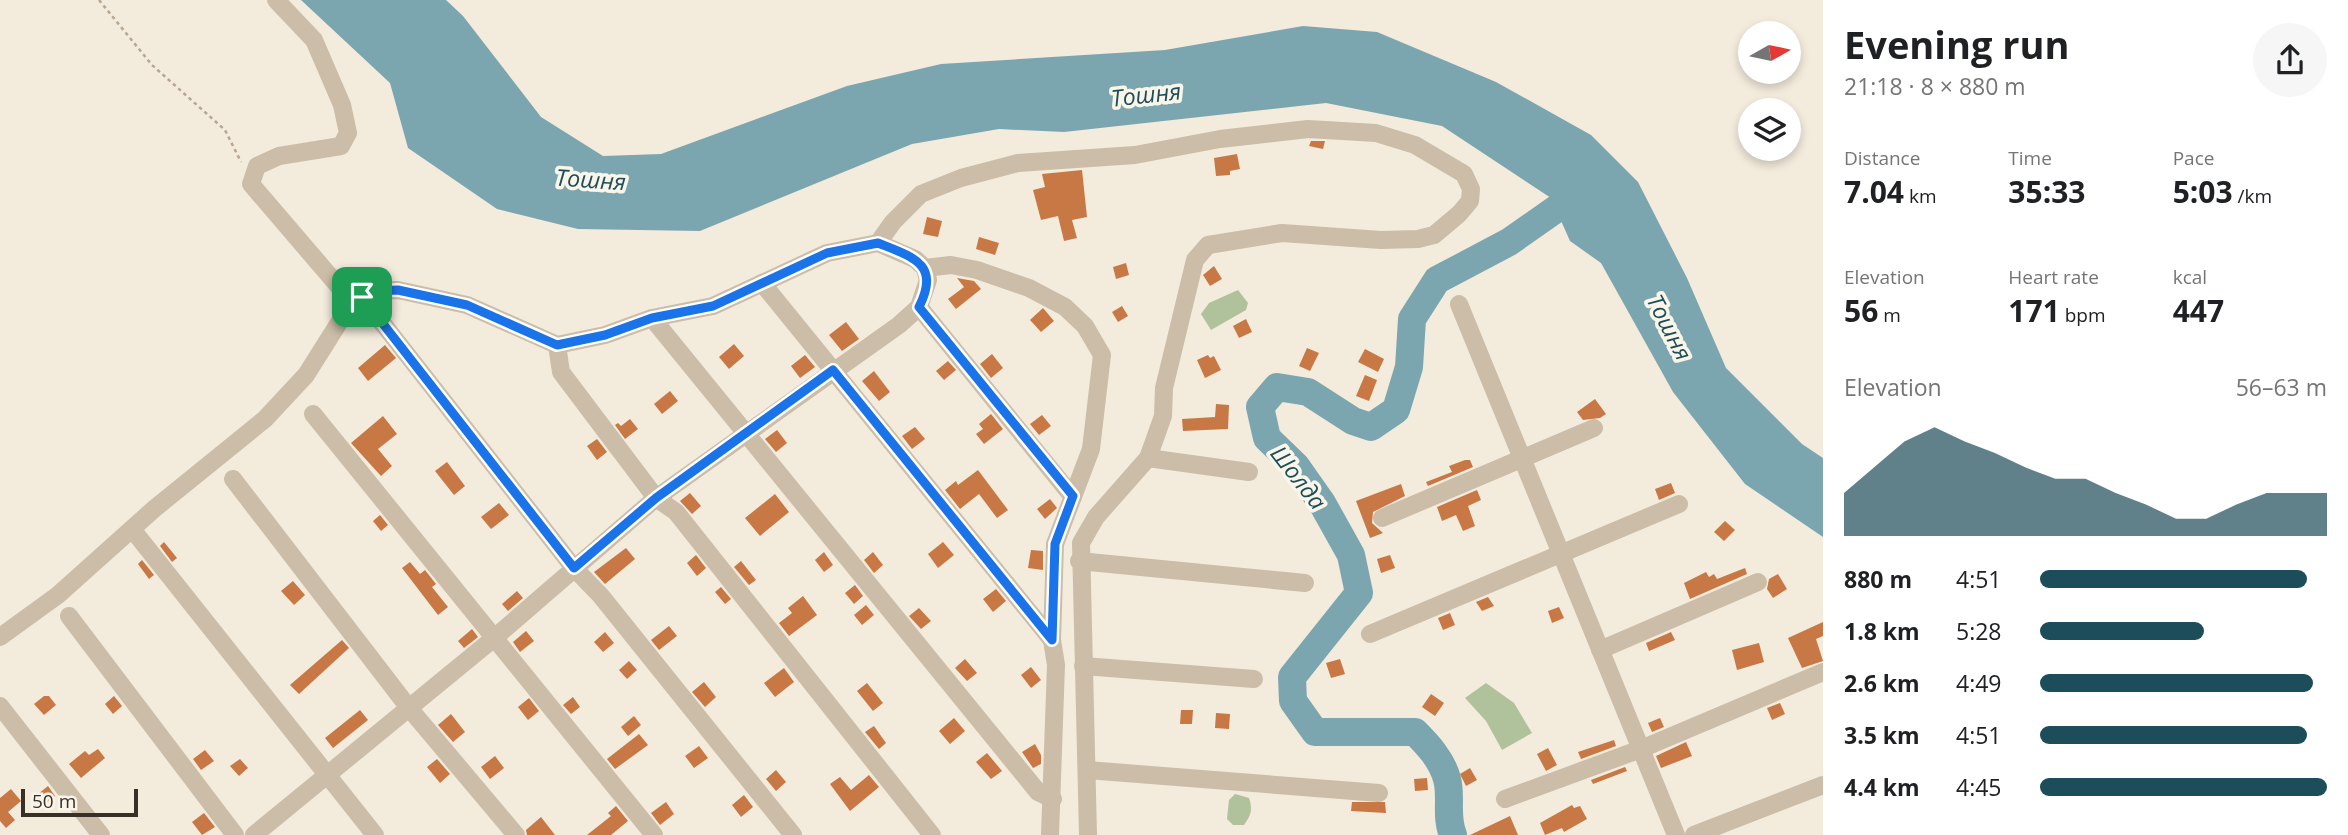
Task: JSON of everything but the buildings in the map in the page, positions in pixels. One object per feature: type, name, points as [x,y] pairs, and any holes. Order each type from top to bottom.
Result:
[{"type":"street","points":[[276,0],[314,40],[342,105],[348,133],[341,146],[279,156],[257,166],[251,184],[357,300],[574,568],[601,596],[793,835]]},
{"type":"street","points":[[878,243],[892,222],[921,194],[961,178],[1018,163],[1135,155],[1220,139],[1295,130],[1376,133],[1415,145],[1464,174],[1471,189],[1470,201],[1434,235],[1418,240],[1282,233],[1208,245],[1195,260],[1164,388],[1163,416],[1148,458],[1096,517],[1081,544],[1079,561],[1088,835]]},
{"type":"street","points":[[0,637],[58,595],[132,529],[265,419],[306,375],[357,300],[374,291],[398,290],[467,305],[557,345],[605,335],[652,318],[713,306],[827,253],[878,243],[915,259],[925,268],[928,280],[919,307],[899,325],[656,498],[493,639],[254,835]]},
{"type":"street","points":[[925,268],[951,265],[977,270],[1029,288],[1065,307],[1085,326],[1102,355],[1091,449],[1055,544],[1052,640],[1056,665],[1050,835]]},
{"type":"street","points":[[762,283],[1052,640]]},
{"type":"street","points":[[1459,304],[1676,835]]},
{"type":"street","points":[[919,307],[1073,496]]},
{"type":"street","points":[[652,318],[1038,792],[1053,799]]},
{"type":"street","points":[[557,345],[561,372],[656,498],[676,512],[932,835]]},
{"type":"street","points":[[313,414],[654,835]]},
{"type":"street","points":[[1382,518],[1594,428]]},
{"type":"street","points":[[1148,458],[1250,472]]},
{"type":"street","points":[[233,479],[409,708],[516,835]]},
{"type":"street","points":[[1370,634],[1562,556],[1679,504]]},
{"type":"street","points":[[132,529],[376,835]]},
{"type":"street","points":[[1079,561],[1305,583]]},
{"type":"street","points":[[1600,650],[1758,582]]},
{"type":"street","points":[[69,616],[236,835]]},
{"type":"street","points":[[1083,666],[1254,679]]},
{"type":"street","points":[[1505,799],[1641,749],[1823,672]]},
{"type":"street","points":[[0,706],[102,835]]},
{"type":"street","points":[[1087,770],[1379,793]]},
{"type":"street","points":[[1694,835],[1823,785]]},
{"type":"path","points":[[99,0],[152,65],[225,130],[251,184]]},
{"type":"green space","points":[[1238,290],[1248,303],[1246,310],[1211,330],[1201,314],[1209,303]]},
{"type":"green space","points":[[1486,683],[1514,703],[1532,733],[1502,750],[1486,721],[1465,698]]},
{"type":"green space","points":[[1235,794],[1249,798],[1251,812],[1244,825],[1233,825],[1227,819],[1229,800]]},
{"type":"water","name":"Тошня","points":[[301,0],[446,0],[463,16],[541,117],[603,156],[661,154],[847,86],[941,64],[1165,50],[1303,26],[1377,32],[1496,82],[1591,135],[1638,182],[1687,278],[1726,368],[1802,444],[1823,458],[1823,537],[1745,484],[1673,392],[1601,263],[1570,241],[1551,198],[1442,126],[1326,103],[1064,132],[999,129],[912,144],[700,231],[578,229],[497,209],[408,148],[390,83]]},
{"type":"waterway","name":"Шолда","points":[[1453,835],[1449,821],[1445,772],[1434,753],[1415,732],[1315,732],[1293,701],[1292,677],[1359,593],[1351,555],[1322,503],[1296,466],[1267,438],[1260,407],[1277,387],[1308,392],[1353,421],[1371,427],[1396,410],[1409,367],[1412,319],[1437,280],[1509,242],[1586,188]]},
{"type":"route","points":[[878,243],[903,253],[925,268],[928,280],[919,307],[1073,496],[1055,544],[1052,640],[833,370],[656,498],[574,568],[362,297],[374,291],[398,290],[467,305],[557,345],[605,335],[652,318],[713,306],[827,253],[878,243]]}]
